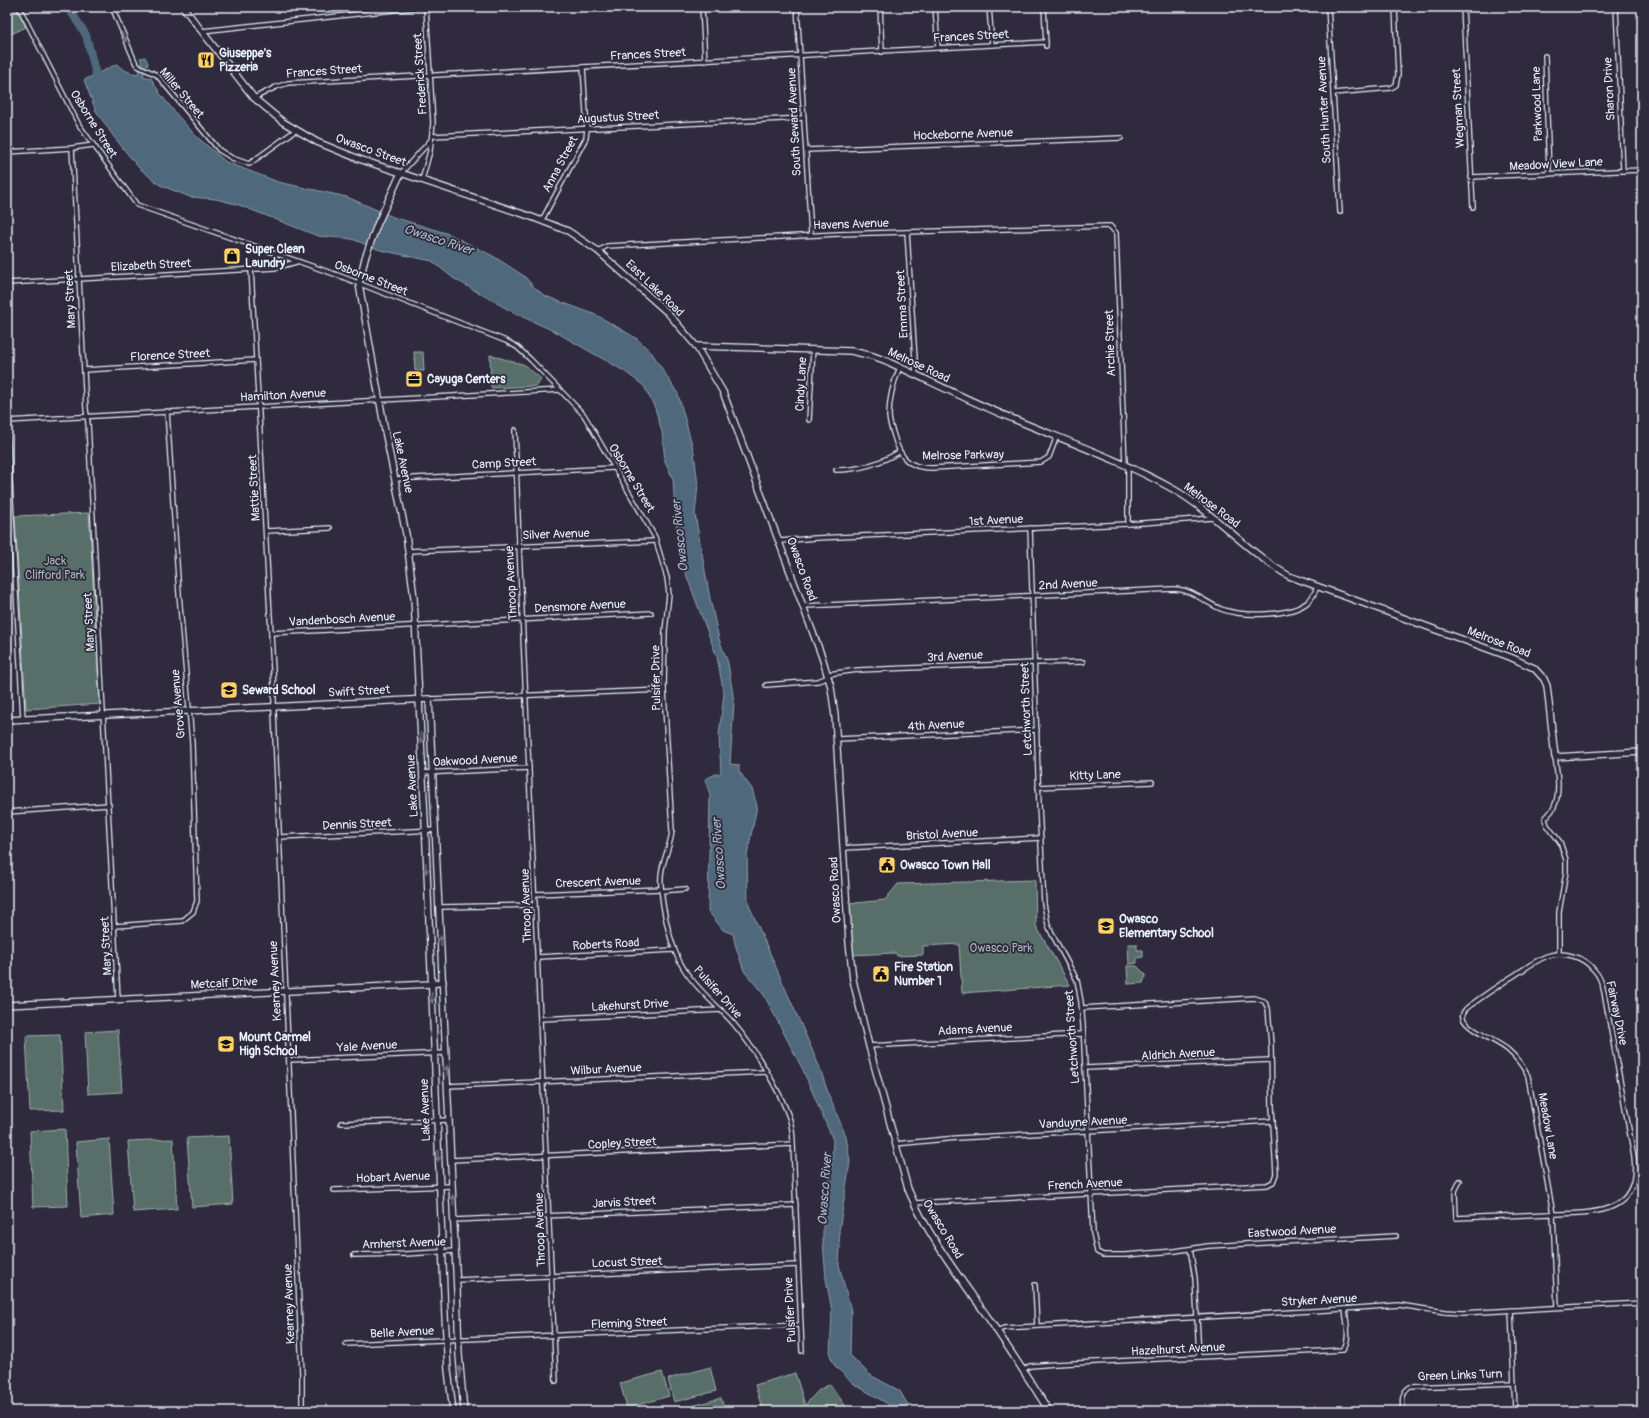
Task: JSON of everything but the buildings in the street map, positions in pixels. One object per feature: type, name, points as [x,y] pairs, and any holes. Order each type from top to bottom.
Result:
[{"type":"main road","name":"Owasco Street","points":[[183,7],[254,98],[283,122],[296,130],[343,153],[542,220],[568,231],[597,250]]},
{"type":"main road","name":"Lake Avenue","points":[[401,173],[387,201],[365,258],[359,284],[408,551],[415,625],[446,1340],[453,1411]]},
{"type":"main road","name":"East Lake Road","points":[[597,250],[654,299],[696,346]]},
{"type":"main road","name":"Melrose Road","points":[[696,346],[813,349],[851,351],[865,354],[900,367],[992,410],[1126,465],[1175,490],[1289,576],[1510,657],[1534,668],[1541,674],[1547,686],[1555,757]]},
{"type":"main road","name":"Owasco Road","points":[[696,346],[714,374],[726,399],[780,541],[828,674],[834,702],[837,739],[851,968],[857,1000],[908,1189],[930,1234],[997,1331],[1049,1411]]},
{"type":"main road","name":"Lake Avenue","points":[[429,699],[457,1280],[458,1340],[464,1411]]},
{"type":"main road","name":"Swift Street","points":[[7,720],[429,699]]},
{"type":"main road","points":[[1555,757],[1642,752]]},
{"type":"main road","name":"Metcalf Drive","points":[[7,1005],[431,984],[443,982]]},
{"type":"street","name":"Osborne Street","points":[[19,7],[70,108],[93,145],[137,205],[359,284],[506,341],[520,350],[584,415],[656,540],[668,578],[669,594],[666,612]]},
{"type":"street","name":"Miller Street","points":[[112,7],[138,66],[157,75],[214,146],[226,155],[251,164],[296,130]]},
{"type":"street","points":[[202,31],[399,8],[421,7]]},
{"type":"street","name":"Frederick Street","points":[[422,180],[432,138],[433,123],[426,7]]},
{"type":"street","points":[[702,7],[705,61]]},
{"type":"street","name":"South Seward Avenue","points":[[797,7],[811,235]]},
{"type":"street","points":[[880,7],[882,52]]},
{"type":"street","points":[[935,7],[938,48]]},
{"type":"street","points":[[989,7],[992,45]]},
{"type":"street","name":"Frances Street","points":[[254,98],[288,83],[430,74],[882,52],[992,45],[1046,44],[1044,7]]},
{"type":"street","name":"South Hunter Avenue","points":[[1328,7],[1340,212]]},
{"type":"street","points":[[1333,93],[1391,88],[1396,85],[1398,75],[1395,7]]},
{"type":"street","name":"Wegman Street","points":[[1463,7],[1473,207]]},
{"type":"street","name":"Sharon Drive","points":[[1616,7],[1623,171]]},
{"type":"street","name":"Parkwood Lane","points":[[1545,56],[1550,174]]},
{"type":"street","name":"Anna Street","points":[[542,220],[586,138],[587,129],[583,67]]},
{"type":"street","name":"Augustus Street","points":[[432,138],[804,118]]},
{"type":"street","points":[[401,173],[432,138]]},
{"type":"street","name":"Hockeborne Avenue","points":[[806,150],[1121,138]]},
{"type":"street","points":[[7,152],[72,148],[93,145]]},
{"type":"street","name":"Mary Street","points":[[72,148],[109,805],[118,1000]]},
{"type":"street","name":"Meadow View Lane","points":[[1471,177],[1642,170]]},
{"type":"street","name":"Havens Avenue","points":[[597,250],[607,246],[811,235],[1107,225]]},
{"type":"street","name":"Archie Street","points":[[1107,225],[1113,228],[1116,233],[1128,524]]},
{"type":"street","name":"Emma Street","points":[[907,232],[916,375]]},
{"type":"street","name":"Elizabeth Street","points":[[7,283],[275,268],[296,262]]},
{"type":"street","name":"Mattie Street","points":[[251,269],[266,531],[274,706]]},
{"type":"street","name":"Cindy Lane","points":[[809,420],[813,349]]},
{"type":"street","name":"Florence Street","points":[[84,370],[256,360]]},
{"type":"street","points":[[836,470],[855,469],[869,466],[886,460],[899,452],[890,426],[889,416],[895,382],[900,367]]},
{"type":"street","name":"Hamilton Avenue","points":[[7,421],[560,390]]},
{"type":"street","name":"Grove Avenue","points":[[115,926],[182,921],[189,916],[196,907],[197,901],[193,764],[167,411]]},
{"type":"street","points":[[7,427],[23,719]]},
{"type":"street","name":"Throop Avenue","points":[[516,430],[519,545],[556,1381]]},
{"type":"street","name":"Melrose Parkway","points":[[899,452],[912,464],[925,468],[1036,463],[1049,457],[1057,436]]},
{"type":"street","name":"Camp Street","points":[[396,479],[614,468]]},
{"type":"street","name":"1st Avenue","points":[[780,541],[816,538],[1128,524],[1213,518]]},
{"type":"street","points":[[266,531],[330,528]]},
{"type":"street","name":"Letchworth Street","points":[[1030,528],[1038,787],[1042,838],[1044,904],[1047,920],[1052,934],[1076,977],[1080,991],[1095,1248],[1102,1256],[1190,1249]]},
{"type":"street","name":"Silver Avenue","points":[[408,551],[656,540]]},
{"type":"street","name":"2nd Avenue","points":[[804,606],[1178,589],[1195,594],[1220,608],[1249,615],[1274,613],[1299,607],[1310,600],[1316,587]]},
{"type":"street","name":"Pulsifer Drive","points":[[666,612],[664,690],[672,831],[670,846],[662,868],[661,890],[674,950],[684,969],[690,978],[721,1010],[749,1044],[766,1072],[789,1116],[793,1144],[802,1351]]},
{"type":"street","name":"Densmore Avenue","points":[[415,625],[651,613]]},
{"type":"street","name":"Vandenbosch Avenue","points":[[271,633],[415,625]]},
{"type":"street","name":"3rd Avenue","points":[[828,674],[858,670],[1034,662],[1083,662]]},
{"type":"street","points":[[766,686],[823,681],[828,674]]},
{"type":"street","name":"Swift Street","points":[[429,699],[526,694],[664,690]]},
{"type":"street","name":"Kearney Avenue","points":[[274,706],[302,1374],[302,1411]]},
{"type":"street","name":"4th Avenue","points":[[837,739],[1037,730]]},
{"type":"street","points":[[1555,757],[1558,792],[1554,808],[1545,819],[1547,825],[1560,842],[1566,860],[1566,872],[1559,912],[1559,954]]},
{"type":"street","name":"Oakwood Avenue","points":[[422,773],[529,768]]},
{"type":"street","name":"Kitty Lane","points":[[1038,787],[1152,782]]},
{"type":"street","points":[[7,812],[109,805]]},
{"type":"street","name":"Dennis Street","points":[[280,837],[436,830]]},
{"type":"street","name":"Bristol Avenue","points":[[843,848],[1042,838]]},
{"type":"street","name":"Crescent Avenue","points":[[535,894],[685,889]]},
{"type":"street","points":[[440,907],[535,904]]},
{"type":"street","name":"Roberts Road","points":[[538,956],[674,950]]},
{"type":"street","name":"Meadow Lane","points":[[1557,1307],[1553,1214],[1528,1076],[1520,1062],[1507,1049],[1471,1028],[1463,1020],[1464,1011],[1489,992],[1539,960],[1547,956],[1559,954]]},
{"type":"street","name":"Fairway Drive","points":[[1460,1180],[1455,1191],[1456,1218],[1590,1213],[1602,1211],[1615,1206],[1624,1200],[1629,1193],[1634,1181],[1635,1171],[1628,1120],[1604,992],[1600,979],[1595,970],[1584,961],[1568,955],[1559,954]]},
{"type":"street","points":[[1082,1008],[1239,998],[1260,999],[1264,1001],[1268,1008],[1272,1122]]},
{"type":"street","name":"Lakehurst Drive","points":[[540,1019],[721,1010]]},
{"type":"street","name":"Adams Avenue","points":[[869,1046],[1083,1034]]},
{"type":"street","name":"Yale Avenue","points":[[289,1060],[446,1053]]},
{"type":"street","name":"Aldrich Avenue","points":[[1085,1068],[1271,1060]]},
{"type":"street","name":"Wilbur Avenue","points":[[447,1086],[766,1072]]},
{"type":"street","points":[[341,1123],[449,1120]]},
{"type":"street","name":"Vanduyne Avenue","points":[[895,1144],[971,1138],[1272,1122]]},
{"type":"street","name":"French Avenue","points":[[914,1203],[1270,1185],[1276,1177],[1272,1122]]},
{"type":"street","name":"Copley Street","points":[[451,1160],[793,1144]]},
{"type":"street","name":"Hobart Avenue","points":[[334,1190],[452,1186]]},
{"type":"street","name":"Jarvis Street","points":[[453,1220],[796,1205]]},
{"type":"street","name":"Eastwood Avenue","points":[[1190,1249],[1208,1246],[1396,1236]]},
{"type":"street","points":[[1190,1249],[1194,1268],[1199,1357]]},
{"type":"street","name":"Amherst Avenue","points":[[354,1255],[455,1252]]},
{"type":"street","name":"Locust Street","points":[[457,1280],[798,1265]]},
{"type":"street","points":[[1035,1285],[1037,1326]]},
{"type":"street","name":"Stryker Avenue","points":[[997,1331],[1004,1328],[1399,1305],[1452,1312],[1642,1303]]},
{"type":"street","name":"Hazelhurst Avenue","points":[[1022,1370],[1030,1366],[1343,1350],[1347,1343],[1345,1309]]},
{"type":"street","points":[[1511,1310],[1515,1411]]},
{"type":"street","name":"Fleming Street","points":[[458,1340],[801,1325]]},
{"type":"street","name":"Belle Avenue","points":[[346,1344],[458,1340]]},
{"type":"street","name":"Green Links Turn","points":[[1403,1411],[1402,1398],[1405,1390],[1410,1387],[1514,1383]]},
{"type":"green space","points":[[7,7],[16,7],[26,27],[7,36]]},
{"type":"green space","points":[[414,352],[423,352],[424,371],[415,371]]},
{"type":"green space","points":[[490,355],[525,365],[541,379],[537,386],[491,388]]},
{"type":"green space","name":"Jack Clifford Park","points":[[89,513],[100,704],[26,709],[15,516]]},
{"type":"green space","name":"Owasco Park","points":[[1035,880],[1036,926],[1070,985],[962,993],[959,944],[923,946],[923,955],[897,956],[896,953],[850,955],[846,904],[885,900],[898,884]]},
{"type":"green space","points":[[1128,944],[1137,944],[1137,950],[1143,950],[1143,957],[1137,958],[1137,963],[1129,964]]},
{"type":"green space","points":[[1127,966],[1137,966],[1146,975],[1143,983],[1128,984]]},
{"type":"green space","points":[[118,1030],[122,1092],[88,1094],[85,1032]]},
{"type":"green space","points":[[60,1035],[64,1110],[30,1111],[26,1036]]},
{"type":"green space","points":[[65,1129],[68,1206],[33,1207],[30,1131]]},
{"type":"green space","points":[[229,1136],[233,1204],[192,1207],[187,1138]]},
{"type":"green space","points":[[109,1139],[114,1215],[81,1218],[76,1142]]},
{"type":"green space","points":[[173,1139],[177,1209],[133,1212],[128,1141]]},
{"type":"green space","points":[[710,1367],[716,1391],[674,1402],[668,1379]]},
{"type":"green space","points":[[662,1372],[669,1396],[627,1408],[620,1383]]},
{"type":"green space","points":[[795,1373],[805,1405],[819,1390],[830,1384],[849,1411],[763,1411],[755,1385]]},
{"type":"green space","points":[[721,1398],[725,1411],[682,1411],[681,1409]]},
{"type":"water","points":[[145,57],[148,63],[143,76],[151,78],[161,95],[178,116],[196,136],[226,162],[278,182],[347,197],[393,217],[449,234],[493,256],[524,276],[545,296],[596,315],[636,338],[652,353],[678,394],[694,452],[698,485],[695,514],[710,599],[719,639],[728,663],[734,702],[730,764],[739,765],[739,771],[752,789],[757,806],[747,855],[748,903],[820,1068],[829,1096],[846,1136],[850,1162],[839,1231],[839,1265],[851,1311],[850,1355],[870,1375],[900,1391],[911,1411],[893,1411],[888,1404],[854,1384],[835,1366],[830,1355],[832,1311],[826,1279],[823,1242],[823,1210],[831,1173],[833,1140],[803,1070],[764,995],[744,971],[733,934],[723,930],[708,911],[710,795],[705,779],[716,774],[721,774],[719,735],[724,694],[717,657],[681,561],[675,514],[673,479],[665,461],[662,432],[655,408],[644,386],[624,371],[554,331],[516,314],[453,278],[432,261],[380,250],[352,239],[318,236],[239,205],[216,199],[190,197],[160,185],[139,168],[114,137],[96,111],[84,80],[117,64],[124,70],[138,74],[142,63],[140,58]]},
{"type":"waterway","name":"Owasco River","points":[[68,7],[86,35],[96,75],[102,83]]},
{"type":"place","name":"Giuseppe's Pizzeria","points":[[206,60]]},
{"type":"place","name":"Super Clean Laundry","points":[[232,256]]},
{"type":"place","name":"Cayuga Centers","points":[[414,379]]},
{"type":"place","name":"Seward School","points":[[229,690]]},
{"type":"place","name":"Owasco Town Hall","points":[[887,865]]},
{"type":"place","name":"Owasco Elementary School","points":[[1106,926]]},
{"type":"place","name":"Fire Station Number 1","points":[[881,974]]},
{"type":"place","name":"Mount Carmel High School","points":[[226,1044]]}]
